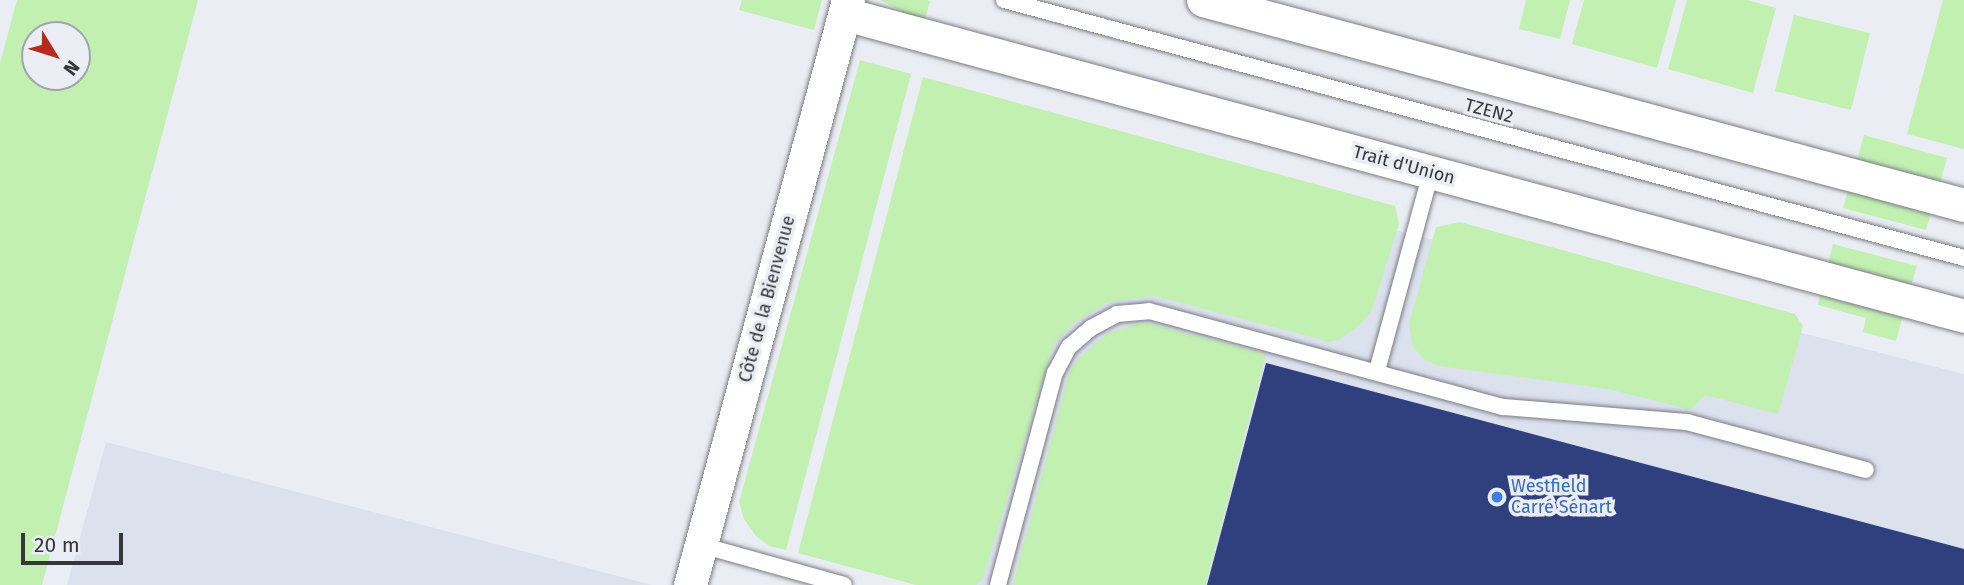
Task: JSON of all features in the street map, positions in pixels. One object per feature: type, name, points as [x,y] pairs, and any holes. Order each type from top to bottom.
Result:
[{"type":"street","points":[[1203,0],[1964,205]]},
{"type":"street","name":"Trait d'Union","points":[[847,7],[1431,172],[1964,316]]},
{"type":"street","name":"Côte de la Bienvenue","points":[[690,585],[847,7]]},
{"type":"lane","name":"TZEN2","points":[[1004,0],[1964,258]]},
{"type":"lane","points":[[1377,372],[1431,172]]},
{"type":"lane","points":[[998,585],[1055,373],[1069,347],[1091,328],[1117,314],[1149,312],[1503,407],[1687,422],[1866,470]]},
{"type":"lane","points":[[701,545],[844,585]]},
{"type":"shaded area","points":[[1086,152],[1964,374],[1964,585],[971,585]]},
{"type":"shaded area","points":[[106,442],[652,585],[67,585]]},
{"type":"green space","points":[[17,0],[198,0],[42,585],[0,585],[0,63]]},
{"type":"green space","points":[[742,0],[822,0],[814,30],[739,10]]},
{"type":"green space","points":[[880,0],[927,0],[930,1],[924,23]]},
{"type":"green space","points":[[1526,0],[1570,0],[1560,39],[1519,29]]},
{"type":"green space","points":[[1584,0],[1676,0],[1657,68],[1572,44]]},
{"type":"green space","points":[[1687,0],[1747,0],[1776,8],[1753,93],[1668,69]]},
{"type":"green space","points":[[1943,0],[1964,0],[1964,149],[1907,134]]},
{"type":"green space","points":[[1794,15],[1870,33],[1851,110],[1775,91]]},
{"type":"green space","points":[[860,60],[911,74],[786,550],[769,546],[756,536],[744,519],[739,502]]},
{"type":"green space","points":[[923,77],[1395,206],[1399,224],[1372,310],[1359,326],[1340,339],[1330,342],[1154,296],[1108,302],[1075,322],[1053,345],[983,579],[976,585],[916,585],[798,553]]},
{"type":"green space","points":[[1864,135],[1947,158],[1939,187],[1856,165]]},
{"type":"green space","points":[[1850,184],[1933,207],[1926,230],[1843,208]]},
{"type":"green space","points":[[1460,222],[1795,314],[1803,326],[1778,414],[1705,395],[1691,410],[1608,389],[1439,366],[1425,360],[1413,347],[1409,324],[1436,227]]},
{"type":"green space","points":[[1833,244],[1917,266],[1910,289],[1827,267]]},
{"type":"green space","points":[[1822,286],[1905,309],[1896,341],[1863,332],[1866,318],[1818,305]]},
{"type":"green space","points":[[1136,324],[1152,324],[1266,354],[1206,583],[1209,585],[1013,585],[1069,373],[1078,359],[1107,334]]},
{"type":"building","name":"Westfield Carré Sénart","points":[[1266,363],[1964,549],[1964,585],[1207,585]]},
{"type":"place","name":"Westfield Carré Sénart","points":[[1497,497]]}]
